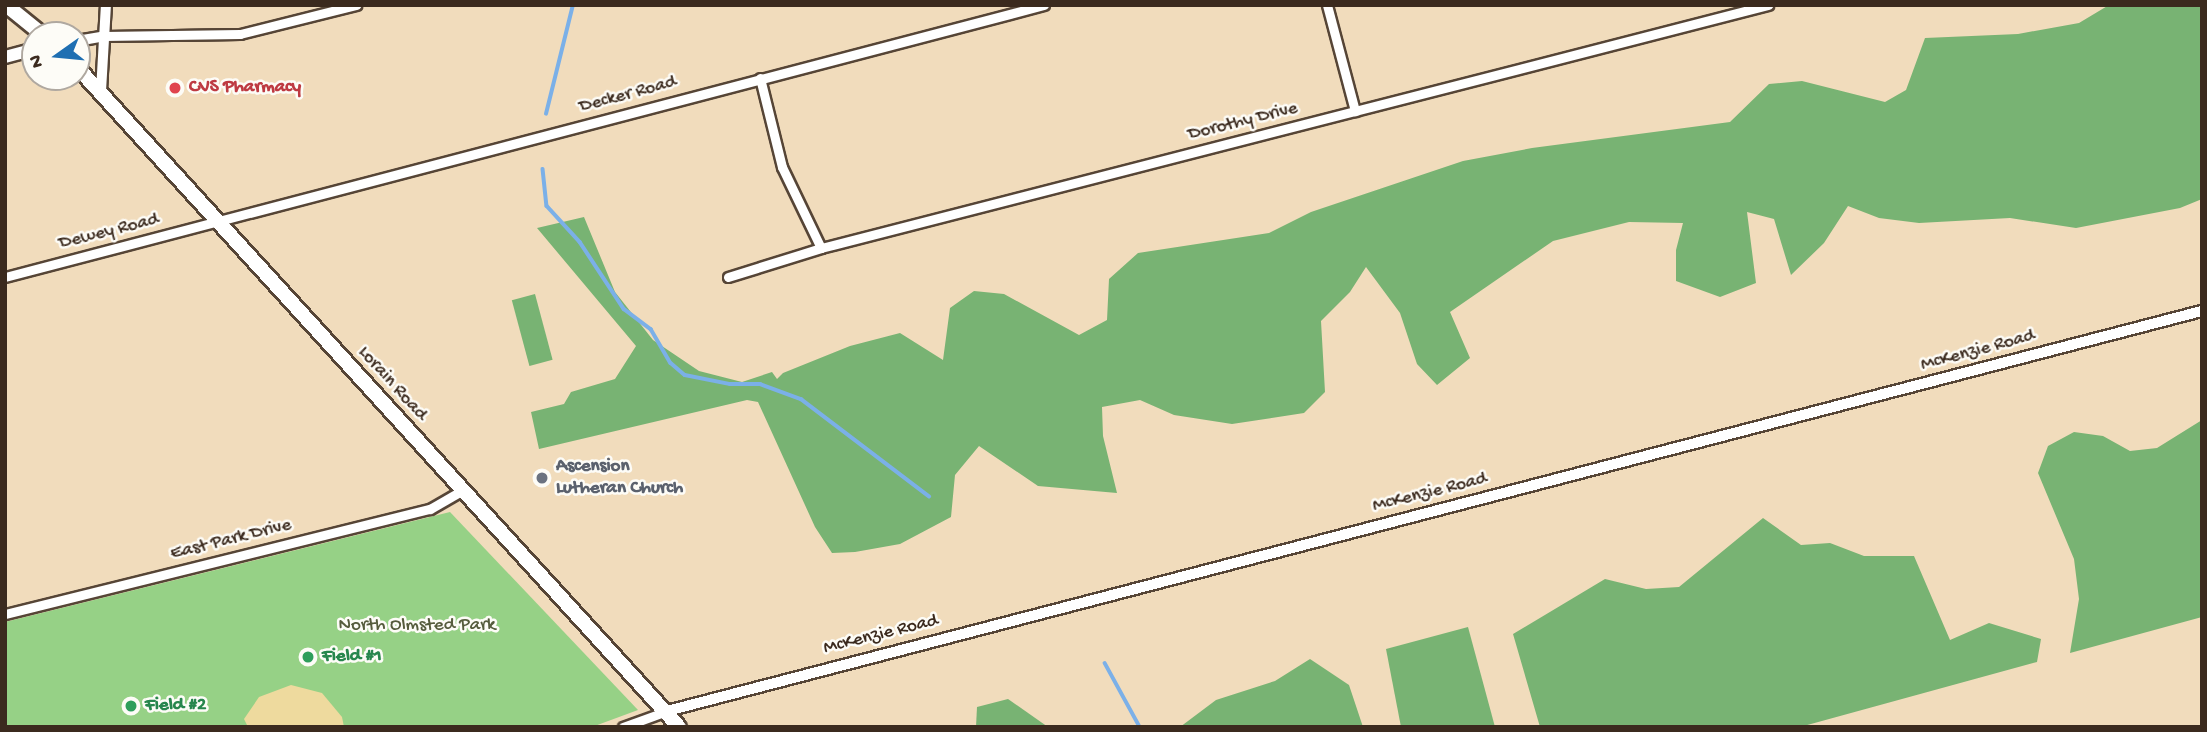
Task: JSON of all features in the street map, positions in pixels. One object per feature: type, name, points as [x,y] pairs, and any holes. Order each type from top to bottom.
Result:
[{"type":"main road","points":[[6,5],[26,21]]},
{"type":"main road","name":"Lorain Road","points":[[91,81],[461,491],[679,727]]},
{"type":"street","points":[[101,91],[106,5]]},
{"type":"street","points":[[91,38],[240,34],[356,5]]},
{"type":"street","name":"Decker Road","points":[[221,222],[1044,5]]},
{"type":"street","points":[[1327,5],[1355,111]]},
{"type":"street","name":"Dorothy Drive","points":[[728,277],[821,248],[1768,5]]},
{"type":"street","points":[[760,78],[782,167],[821,248]]},
{"type":"street","name":"Dewey Road","points":[[5,276],[221,222]]},
{"type":"street","name":"McKenzie Road","points":[[667,711],[2202,311]]},
{"type":"street","name":"East Park Drive","points":[[5,614],[430,509],[461,491]]},
{"type":"street","points":[[623,727],[667,711]]},
{"type":"green space","points":[[2109,5],[2202,5],[2202,199],[2180,208],[2076,228],[2010,218],[1919,223],[1879,218],[1848,206],[1824,243],[1791,275],[1774,219],[1747,212],[1756,283],[1720,297],[1676,281],[1676,250],[1683,223],[1629,222],[1553,241],[1450,312],[1470,358],[1437,385],[1417,364],[1400,313],[1366,267],[1350,292],[1321,321],[1325,392],[1304,413],[1232,424],[1174,415],[1140,400],[1102,407],[1103,436],[1117,493],[1038,486],[979,446],[955,475],[951,517],[900,544],[855,552],[832,553],[815,527],[758,402],[747,400],[539,449],[531,412],[564,404],[571,392],[615,379],[636,346],[537,228],[584,217],[615,292],[653,340],[699,371],[742,382],[772,372],[777,379],[783,373],[850,346],[900,333],[943,360],[950,308],[974,291],[1004,294],[1079,335],[1107,320],[1109,279],[1138,253],[1269,233],[1311,212],[1463,161],[1532,148],[1730,122],[1769,84],[1802,81],[1885,102],[1906,90],[1925,38],[2018,34],[2079,23]]},
{"type":"green space","points":[[535,294],[553,360],[529,366],[512,300]]},
{"type":"green space","points":[[2202,420],[2202,617],[2070,653],[2079,599],[2074,559],[2038,473],[2048,446],[2074,432],[2103,436],[2130,451],[2157,448]]},
{"type":"green space","name":"North Olmsted Park","points":[[450,512],[638,710],[592,727],[5,727],[5,622]]},
{"type":"green space","points":[[1763,518],[1801,545],[1830,543],[1864,556],[1914,556],[1950,640],[1989,623],[2041,639],[2037,662],[1800,727],[1540,727],[1513,634],[1605,579],[1646,589],[1679,587]]},
{"type":"green space","points":[[1468,627],[1495,727],[1401,727],[1386,649]]},
{"type":"green space","points":[[1310,659],[1349,685],[1363,727],[1180,727],[1216,700],[1275,681]]},
{"type":"green space","points":[[1008,699],[1048,727],[976,727],[977,707]]},
{"type":"sand","points":[[291,685],[322,693],[342,717],[344,727],[248,727],[244,719],[259,697]]},
{"type":"waterway","points":[[546,114],[573,5]]},
{"type":"waterway","points":[[543,169],[547,206],[580,242],[624,309],[651,329],[671,363],[685,375],[730,384],[760,384],[801,399],[929,496]]},
{"type":"waterway","points":[[1105,663],[1140,727]]},
{"type":"place","name":"CVS Pharmacy","points":[[175,88]]},
{"type":"place","name":"Ascension Lutheran Church","points":[[542,478]]},
{"type":"place","name":"Field #1","points":[[308,657]]},
{"type":"place","name":"Field #2","points":[[131,706]]}]
